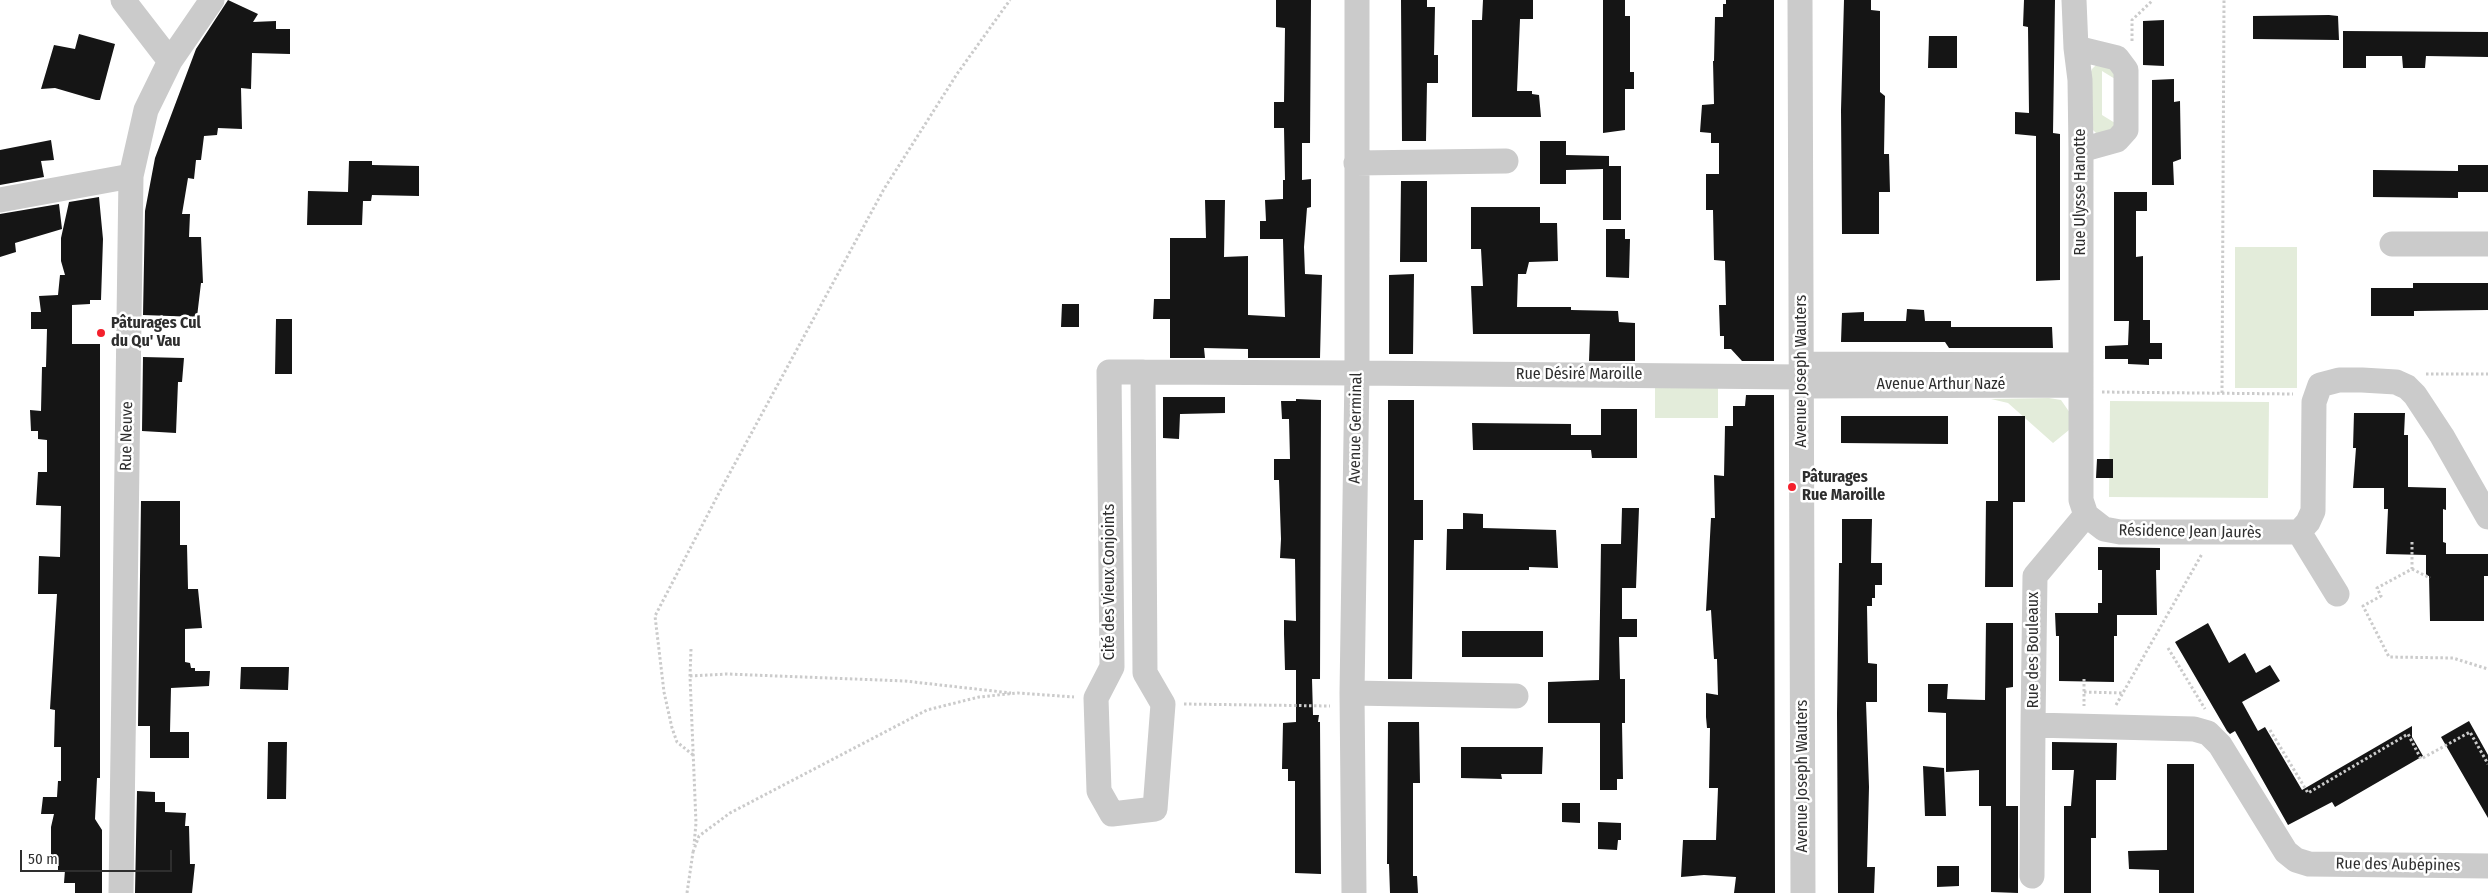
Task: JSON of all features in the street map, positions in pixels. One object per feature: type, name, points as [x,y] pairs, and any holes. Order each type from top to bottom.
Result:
[{"type":"street","points":[[123,0],[170,61]]},
{"type":"street","name":"Rue Neuve","points":[[121,893],[131,176],[146,110],[170,61],[212,0]]},
{"type":"street","name":"Avenue Germinal","points":[[1354,893],[1352,700],[1357,373],[1357,0]]},
{"type":"street","name":"Avenue Joseph Wauters","points":[[1800,0],[1803,893]]},
{"type":"street","name":"Rue Ulysse Hanotte","points":[[2074,0],[2076,48],[2080,80],[2087,381]]},
{"type":"street","points":[[2076,48],[2117,58],[2126,70],[2126,130],[2117,140],[2081,150]]},
{"type":"street","points":[[1356,163],[1506,161]]},
{"type":"street","points":[[0,200],[131,176]]},
{"type":"street","points":[[2392,244],[2488,244]]},
{"type":"street","name":"Cité des Vieux Conjoints","points":[[1163,704],[1155,809],[1112,814],[1098,791],[1096,698],[1112,667],[1109,372],[1357,373]]},
{"type":"street","points":[[1143,372],[1145,673],[1163,704]]},
{"type":"street","name":"Rue Désiré Maroille","points":[[1357,373],[1802,376]]},
{"type":"street","name":"Avenue Arthur Nazé","points":[[1802,376],[2087,381]]},
{"type":"street","points":[[2337,594],[2299,532],[2308,522],[2313,511],[2314,402],[2320,384],[2339,380],[2396,382],[2407,386],[2416,395],[2442,436],[2488,517]]},
{"type":"street","points":[[2086,515],[2080,500],[2087,381]]},
{"type":"street","name":"Résidence Jean Jaurès","points":[[2086,515],[2104,529],[2120,532],[2299,532]]},
{"type":"street","name":"Rue des Bouleaux","points":[[2032,876],[2034,576],[2086,515]]},
{"type":"street","points":[[1352,700],[1516,696]]},
{"type":"street","name":"Rue des Bouleaux","points":[[2033,725],[2194,729],[2208,734]]},
{"type":"street","name":"Rue des Aubépines","points":[[2208,734],[2220,745],[2286,852],[2296,860],[2309,864],[2488,866]]},
{"type":"path","points":[[693,755],[677,742],[672,728],[664,692],[655,616],[720,491],[884,189],[957,74],[1010,0]]},
{"type":"path","points":[[2126,70],[2132,60],[2132,20],[2153,0]]},
{"type":"path","points":[[2222,393],[2224,0]]},
{"type":"path","points":[[2087,381],[2222,393],[2316,395]]},
{"type":"path","points":[[2412,542],[2412,569]]},
{"type":"path","points":[[2104,727],[2205,549]]},
{"type":"path","points":[[2412,569],[2430,578]]},
{"type":"path","points":[[2412,569],[2377,588],[2381,596],[2363,606],[2389,657],[2453,658],[2488,669]]},
{"type":"path","points":[[2168,648],[2210,717],[2208,734]]},
{"type":"path","points":[[687,893],[696,823],[690,676],[691,649]]},
{"type":"path","points":[[690,676],[727,674],[905,681],[1018,693],[1096,698]]},
{"type":"path","points":[[2084,692],[2123,693]]},
{"type":"path","points":[[693,852],[699,836],[730,813],[841,757],[919,714],[979,697],[1018,693]]},
{"type":"path","points":[[1163,704],[1352,700]]},
{"type":"path","points":[[2270,730],[2308,793],[2408,734],[2421,759],[2470,732],[2488,764]]},
{"type":"green space","points":[[2108,63],[2120,82],[2102,71],[2102,115],[2115,123],[2117,128],[2098,135],[2093,130],[2089,78],[2092,69],[2097,64]]},
{"type":"green space","points":[[2235,247],[2297,247],[2297,388],[2235,388]]},
{"type":"green space","points":[[1655,383],[1718,384],[1718,418],[1655,418]]},
{"type":"green space","points":[[2049,398],[2061,400],[2070,413],[2069,430],[2053,443],[2008,403],[1991,399]]},
{"type":"green space","points":[[2110,401],[2269,402],[2268,498],[2109,497]]},
{"type":"building","points":[[228,0],[258,14],[253,22],[276,21],[276,29],[290,29],[290,54],[252,53],[251,89],[241,88],[242,129],[218,128],[217,135],[204,136],[201,160],[196,160],[194,179],[188,178],[182,214],[190,214],[189,237],[201,237],[203,283],[201,283],[197,317],[143,315],[145,211],[155,158],[196,49]]},
{"type":"building","points":[[1276,0],[1311,0],[1310,143],[1302,143],[1302,180],[1311,179],[1311,207],[1307,208],[1304,247],[1305,274],[1322,275],[1320,358],[1248,358],[1248,349],[1204,348],[1205,358],[1170,358],[1170,319],[1153,319],[1154,299],[1170,299],[1170,238],[1206,238],[1205,200],[1225,200],[1224,257],[1248,256],[1248,315],[1285,317],[1283,239],[1260,239],[1260,221],[1266,221],[1265,200],[1283,199],[1283,180],[1285,180],[1284,128],[1274,128],[1274,102],[1284,102],[1285,28],[1276,27]]},
{"type":"building","points":[[1401,0],[1427,0],[1427,7],[1435,7],[1434,55],[1438,55],[1438,83],[1427,83],[1426,141],[1402,141]]},
{"type":"building","points":[[1483,0],[1533,0],[1533,19],[1520,19],[1517,91],[1532,91],[1532,94],[1539,95],[1541,117],[1472,117],[1472,20],[1482,20]]},
{"type":"building","points":[[1603,0],[1625,0],[1625,16],[1630,16],[1630,72],[1634,72],[1634,89],[1625,89],[1625,130],[1603,133]]},
{"type":"building","points":[[1726,0],[1774,0],[1774,361],[1742,361],[1731,349],[1724,349],[1724,336],[1720,336],[1719,305],[1726,305],[1725,261],[1714,260],[1713,210],[1706,210],[1706,174],[1719,174],[1719,143],[1711,143],[1711,133],[1700,132],[1702,105],[1714,104],[1715,17],[1723,17],[1723,4],[1726,4]]},
{"type":"building","points":[[1844,0],[1871,0],[1871,10],[1880,11],[1880,92],[1885,96],[1884,154],[1889,154],[1890,192],[1879,192],[1879,234],[1842,234],[1841,110]]},
{"type":"building","points":[[2024,0],[2055,0],[2053,133],[2060,134],[2060,280],[2036,281],[2036,136],[2015,134],[2015,112],[2029,113],[2028,27],[2023,26]]},
{"type":"building","points":[[2253,16],[2338,16],[2339,40],[2253,39]]},
{"type":"building","points":[[2164,20],[2164,66],[2143,65],[2143,21]]},
{"type":"building","points":[[2343,31],[2488,32],[2488,57],[2426,56],[2425,68],[2403,68],[2402,56],[2366,56],[2366,68],[2343,68]]},
{"type":"building","points":[[79,34],[115,44],[100,100],[55,88],[41,89],[54,45],[75,49]]},
{"type":"building","points":[[1929,36],[1957,36],[1957,68],[1928,68]]},
{"type":"building","points":[[2174,79],[2174,102],[2180,101],[2181,159],[2173,162],[2174,185],[2152,185],[2152,80]]},
{"type":"building","points":[[51,140],[54,160],[41,161],[44,177],[0,185],[0,150]]},
{"type":"building","points":[[1540,141],[1566,141],[1566,155],[1609,156],[1609,166],[1621,166],[1621,220],[1603,220],[1603,169],[1566,170],[1566,184],[1540,184]]},
{"type":"building","points":[[349,161],[372,161],[372,165],[419,166],[419,196],[372,195],[371,201],[363,201],[362,225],[307,225],[308,191],[348,192]]},
{"type":"building","points":[[2458,165],[2488,165],[2488,192],[2458,192],[2458,198],[2373,197],[2373,170],[2458,171]]},
{"type":"building","points":[[1401,181],[1427,181],[1427,262],[1400,262]]},
{"type":"building","points":[[2114,192],[2147,192],[2147,211],[2136,211],[2136,257],[2143,256],[2143,320],[2150,320],[2150,343],[2162,343],[2162,359],[2149,359],[2149,365],[2128,364],[2128,359],[2105,359],[2105,346],[2128,345],[2129,321],[2114,321]]},
{"type":"building","points":[[99,197],[103,239],[101,300],[90,300],[90,304],[72,305],[72,344],[100,344],[100,778],[97,778],[95,819],[102,830],[102,893],[75,893],[75,883],[64,883],[65,870],[58,870],[58,863],[51,862],[51,827],[54,814],[41,814],[43,797],[57,797],[58,781],[61,781],[61,747],[54,747],[55,710],[50,709],[57,594],[38,594],[39,556],[60,557],[61,506],[36,505],[38,472],[47,472],[47,440],[38,439],[38,431],[31,431],[30,410],[41,411],[42,367],[46,367],[47,329],[31,329],[31,312],[41,312],[39,296],[58,295],[60,275],[65,275],[61,261],[61,238],[69,202]]},
{"type":"building","points":[[59,204],[62,229],[15,243],[16,252],[0,257],[0,214]]},
{"type":"building","points":[[1471,207],[1540,207],[1540,223],[1557,223],[1558,261],[1529,262],[1526,274],[1518,274],[1517,307],[1571,307],[1571,310],[1618,311],[1619,322],[1635,323],[1635,361],[1589,361],[1590,334],[1473,334],[1471,286],[1483,286],[1481,249],[1471,249]]},
{"type":"building","points":[[1606,229],[1625,229],[1625,239],[1630,239],[1629,278],[1606,277]]},
{"type":"building","points":[[1414,274],[1413,354],[1389,354],[1389,275]]},
{"type":"building","points":[[2413,283],[2488,283],[2488,310],[2414,311],[2414,316],[2371,316],[2371,288],[2413,288]]},
{"type":"building","points":[[1062,304],[1079,304],[1079,327],[1061,327]]},
{"type":"building","points":[[1907,309],[1924,310],[1925,321],[1951,321],[1951,327],[2052,327],[2053,348],[1949,348],[1945,342],[1841,342],[1842,313],[1864,312],[1864,321],[1906,321]]},
{"type":"building","points":[[276,319],[292,319],[292,374],[275,374]]},
{"type":"building","points":[[143,357],[184,358],[182,382],[178,382],[176,433],[142,431]]},
{"type":"building","points":[[1746,395],[1774,395],[1775,893],[1734,893],[1736,877],[1704,875],[1681,877],[1683,840],[1716,840],[1718,788],[1709,788],[1710,728],[1707,728],[1706,717],[1706,693],[1718,695],[1717,659],[1714,659],[1711,610],[1706,611],[1711,518],[1715,518],[1714,475],[1724,476],[1725,426],[1733,426],[1733,406],[1745,406]]},
{"type":"building","points":[[1163,397],[1225,397],[1225,413],[1180,414],[1179,439],[1163,438]]},
{"type":"building","points":[[1296,399],[1321,400],[1320,679],[1312,679],[1313,715],[1319,715],[1318,722],[1320,722],[1321,874],[1295,873],[1295,781],[1288,781],[1288,769],[1282,769],[1283,723],[1296,722],[1296,670],[1285,670],[1284,634],[1284,620],[1296,621],[1295,559],[1280,558],[1279,480],[1274,480],[1274,459],[1290,459],[1289,419],[1282,419],[1281,401],[1296,401]]},
{"type":"building","points":[[1388,400],[1414,400],[1414,500],[1423,500],[1423,540],[1414,540],[1412,679],[1388,679]]},
{"type":"building","points":[[1601,409],[1637,409],[1637,458],[1592,458],[1591,450],[1473,450],[1472,423],[1571,424],[1571,435],[1601,435]]},
{"type":"building","points":[[2354,413],[2405,413],[2404,435],[2408,435],[2408,487],[2446,488],[2446,510],[2443,509],[2443,542],[2446,543],[2446,554],[2488,554],[2488,576],[2484,576],[2484,621],[2430,621],[2429,576],[2426,576],[2426,555],[2386,554],[2388,509],[2384,509],[2384,488],[2353,488],[2356,448],[2353,448]]},
{"type":"building","points":[[1841,416],[1948,416],[1948,444],[1841,443]]},
{"type":"building","points":[[1998,416],[2025,416],[2025,502],[2013,502],[2013,587],[1985,587],[1986,501],[1998,501]]},
{"type":"building","points":[[2097,459],[2113,459],[2113,478],[2096,478]]},
{"type":"building","points":[[141,501],[180,501],[180,545],[187,545],[188,589],[198,589],[202,628],[185,629],[185,662],[190,663],[191,668],[195,668],[195,671],[210,671],[209,686],[171,688],[170,732],[189,732],[189,758],[150,758],[150,726],[138,726]]},
{"type":"building","points":[[1622,508],[1639,508],[1636,588],[1622,588],[1622,619],[1637,619],[1637,637],[1619,637],[1620,679],[1625,679],[1625,723],[1622,723],[1623,779],[1617,779],[1617,790],[1600,790],[1600,723],[1548,723],[1548,682],[1599,680],[1601,544],[1621,544]]},
{"type":"building","points":[[1463,513],[1483,514],[1483,528],[1556,530],[1558,568],[1529,567],[1529,570],[1446,570],[1447,529],[1463,529]]},
{"type":"building","points":[[1842,519],[1872,519],[1871,563],[1882,563],[1882,585],[1875,585],[1875,598],[1872,598],[1872,606],[1867,606],[1868,663],[1877,664],[1877,702],[1866,702],[1869,787],[1867,867],[1875,867],[1874,893],[1838,893],[1837,713],[1839,563],[1842,563]]},
{"type":"building","points":[[2098,547],[2160,548],[2160,570],[2156,570],[2157,615],[2117,615],[2117,636],[2114,636],[2114,682],[2059,681],[2059,636],[2056,636],[2055,613],[2098,613],[2098,603],[2102,603],[2102,570],[2098,570]]},
{"type":"building","points":[[1986,623],[2013,623],[2013,687],[2006,688],[2006,806],[2018,806],[2018,893],[1991,892],[1991,806],[1979,806],[1979,770],[1946,772],[1946,713],[1928,712],[1928,684],[1948,684],[1947,699],[1985,700]]},
{"type":"building","points":[[2208,623],[2229,663],[2245,653],[2256,673],[2270,665],[2280,681],[2242,702],[2258,731],[2265,727],[2302,790],[2412,726],[2412,737],[2423,756],[2335,807],[2332,802],[2288,825],[2235,731],[2230,734],[2227,731],[2175,642]]},
{"type":"building","points":[[1462,631],[1543,631],[1543,657],[1462,657]]},
{"type":"building","points":[[241,667],[289,667],[288,690],[240,689]]},
{"type":"building","points":[[2469,721],[2488,755],[2488,818],[2441,737]]},
{"type":"building","points":[[1388,722],[1419,722],[1420,783],[1413,783],[1413,876],[1417,876],[1418,893],[1390,893],[1389,864],[1387,864]]},
{"type":"building","points":[[268,742],[287,742],[286,799],[267,799]]},
{"type":"building","points":[[2052,742],[2117,743],[2116,780],[2096,780],[2096,838],[2091,838],[2091,893],[2064,893],[2064,806],[2071,806],[2074,770],[2052,770]]},
{"type":"building","points":[[1461,747],[1543,747],[1542,774],[1501,774],[1502,779],[1461,778]]},
{"type":"building","points":[[2167,764],[2194,764],[2194,893],[2159,893],[2159,870],[2129,869],[2128,851],[2167,850]]},
{"type":"building","points":[[1923,766],[1944,768],[1946,816],[1925,816]]},
{"type":"building","points":[[137,791],[155,792],[155,802],[165,802],[165,812],[186,813],[185,826],[189,826],[190,864],[195,864],[192,893],[135,893]]},
{"type":"building","points":[[1562,803],[1580,803],[1580,823],[1562,822]]},
{"type":"building","points":[[1598,822],[1621,823],[1621,840],[1618,840],[1617,850],[1598,849]]},
{"type":"building","points":[[1937,866],[1959,866],[1959,886],[1937,887]]},
{"type":"place","name":"Pâturages Cul du Qu' Vau","points":[[101,333]]},
{"type":"place","name":"Pâturages Rue Maroille","points":[[1792,487]]}]
